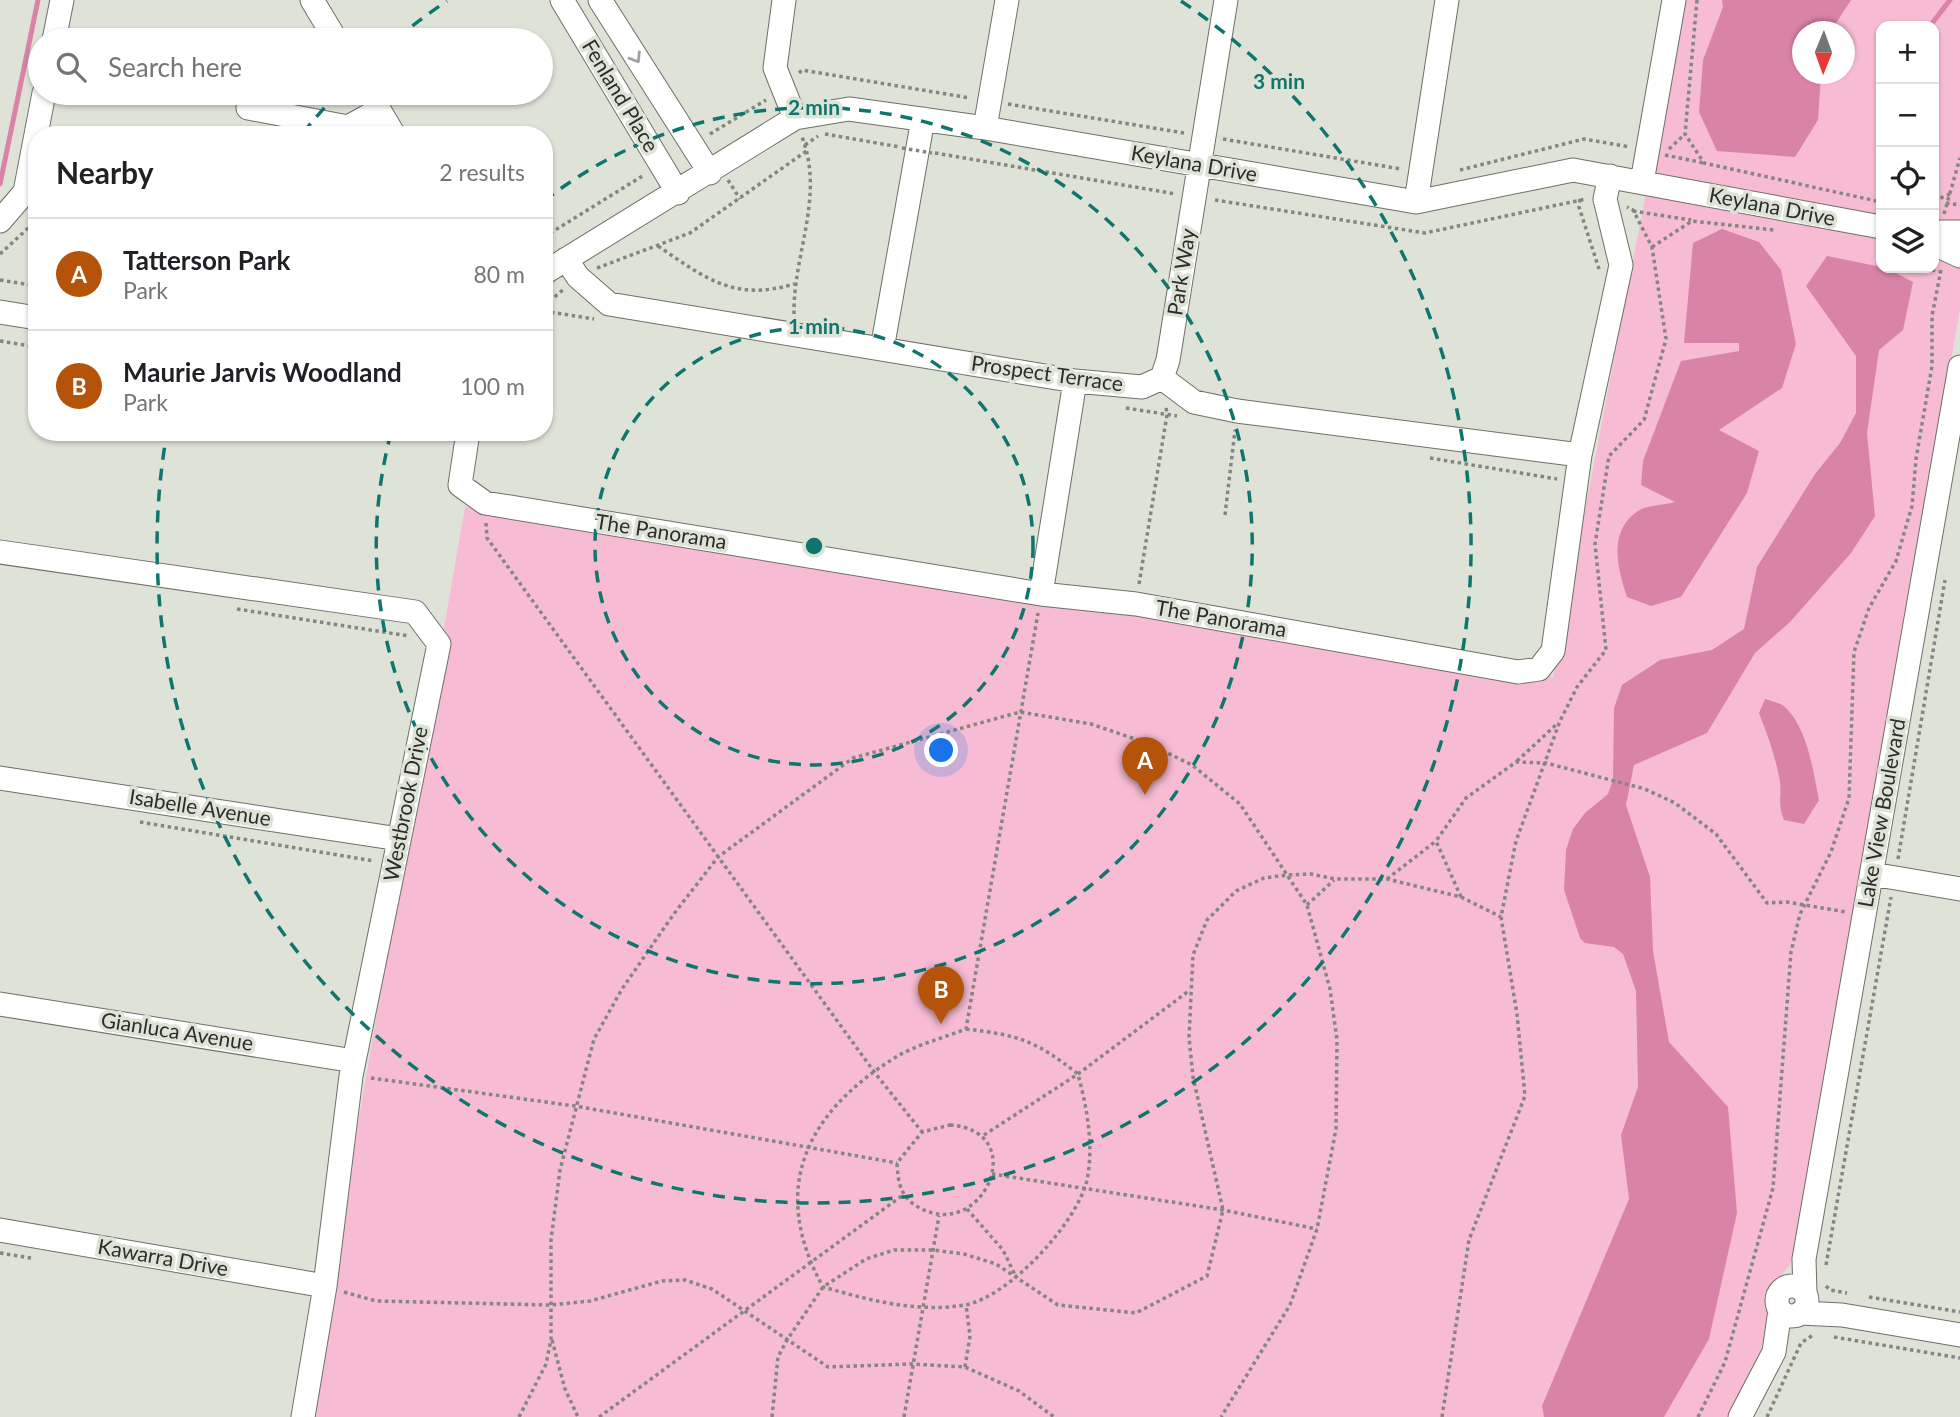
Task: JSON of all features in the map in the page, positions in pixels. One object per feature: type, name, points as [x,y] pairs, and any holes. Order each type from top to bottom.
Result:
[{"type":"street","points":[[56,28],[62,0]]},
{"type":"street","points":[[312,0],[329,28]]},
{"type":"street","name":"Fenland Place","points":[[562,0],[678,193]]},
{"type":"street","name":"Fenland Place","points":[[600,0],[710,173]]},
{"type":"street","points":[[784,0],[775,68],[795,118]]},
{"type":"street","points":[[985,128],[1007,0]]},
{"type":"street","name":"Park Way","points":[[1162,378],[1168,360],[1226,0]]},
{"type":"street","points":[[1416,202],[1447,0]]},
{"type":"street","points":[[1642,182],[1655,155],[1674,0]]},
{"type":"street","points":[[38,126],[42,105]]},
{"type":"street","points":[[349,126],[370,105]]},
{"type":"street","points":[[376,105],[389,126]]},
{"type":"street","points":[[248,108],[343,126]]},
{"type":"street","name":"Keylana Drive","points":[[553,271],[572,268],[678,193],[795,118],[849,109],[985,128],[1416,202],[1446,199],[1564,170],[1583,172],[1607,187],[1642,182],[1876,226]]},
{"type":"street","points":[[882,349],[923,119]]},
{"type":"street","points":[[0,221],[25,192],[28,176]]},
{"type":"street","name":"The Panorama","points":[[485,503],[1041,594],[1136,604],[1518,672],[1539,669],[1553,652],[1580,456],[1621,265],[1607,187]]},
{"type":"street","points":[[1939,232],[1960,232]]},
{"type":"street","points":[[1939,246],[1960,256]]},
{"type":"street","name":"Prospect Terrace","points":[[572,268],[609,304],[1075,381],[1142,387],[1162,378]]},
{"type":"street","points":[[0,312],[28,317]]},
{"type":"street","name":"Lake View Boulevard","points":[[1740,1417],[1800,1300],[1804,1259],[1960,367]]},
{"type":"street","points":[[1162,378],[1194,402],[1237,411],[1580,456]]},
{"type":"street","points":[[1041,594],[1075,381]]},
{"type":"street","points":[[467,441],[460,485],[485,503]]},
{"type":"street","name":"Westbrook Drive","points":[[0,552],[415,612],[439,644],[392,838],[353,1069],[325,1286],[303,1417]]},
{"type":"street","name":"Isabelle Avenue","points":[[0,778],[392,838]]},
{"type":"street","points":[[1872,874],[1960,889]]},
{"type":"street","name":"Gianluca Avenue","points":[[0,1004],[353,1069]]},
{"type":"street","name":"Kawarra Drive","points":[[0,1230],[325,1286]]},
{"type":"street","points":[[1800,1300],[1842,1315],[1960,1335]]},
{"type":"path","points":[[1697,0],[1685,134],[1704,163]]},
{"type":"path","points":[[794,334],[794,284],[806,242],[811,193],[808,150],[795,118]]},
{"type":"path","points":[[805,145],[821,134],[932,153]]},
{"type":"path","points":[[1655,155],[1685,134]]},
{"type":"path","points":[[1586,140],[1580,207],[1601,275]]},
{"type":"path","points":[[572,268],[657,245],[690,233],[808,150]]},
{"type":"path","points":[[1655,155],[1704,163],[1876,201]]},
{"type":"path","points":[[1441,1417],[1469,1240],[1525,1096],[1517,1014],[1502,917],[1516,841],[1560,721],[1577,687],[1606,650],[1595,544],[1609,456],[1643,421],[1666,339],[1652,247],[1633,211],[1607,187]]},
{"type":"path","points":[[1939,199],[1950,194]]},
{"type":"path","points":[[1946,203],[1960,205]]},
{"type":"path","points":[[1633,211],[1787,231]]},
{"type":"path","points":[[1652,247],[1693,220]]},
{"type":"path","points":[[0,254],[28,228]]},
{"type":"path","points":[[657,245],[718,285],[757,292],[794,284]]},
{"type":"path","points":[[1698,1417],[1725,1362],[1773,1188],[1787,982],[1795,931],[1804,904],[1831,852],[1849,799],[1853,741],[1852,666],[1857,641],[1869,608],[1896,562],[1912,506],[1916,459],[1932,366],[1931,323],[1939,272]]},
{"type":"path","points":[[0,279],[28,284]]},
{"type":"path","points":[[0,341],[28,346]]},
{"type":"path","points":[[1136,604],[1167,415],[1162,378]]},
{"type":"path","points":[[1225,515],[1237,411]]},
{"type":"path","points":[[485,503],[487,538],[875,1073],[922,1132]]},
{"type":"path","points":[[1825,1268],[1947,570]]},
{"type":"path","points":[[966,1029],[1041,594]]},
{"type":"path","points":[[232,608],[410,636],[414,642]]},
{"type":"path","points":[[519,1417],[546,1364],[551,1339],[551,1240],[560,1170],[575,1106],[594,1039],[622,989],[718,857],[853,758],[1020,712],[1091,724],[1147,743],[1192,765],[1240,804],[1307,905],[1330,989],[1337,1040],[1336,1129],[1317,1229],[1290,1305],[1221,1417]]},
{"type":"path","points":[[1387,879],[1436,841],[1466,799],[1516,762],[1560,721]]},
{"type":"path","points":[[1516,762],[1545,763],[1631,784],[1660,795],[1705,824],[1767,903],[1804,904],[1887,919]]},
{"type":"path","points":[[136,821],[380,862],[392,838]]},
{"type":"path","points":[[1436,841],[1461,897]]},
{"type":"path","points":[[772,1417],[778,1357],[787,1340],[823,1287],[866,1259],[894,1250],[933,1250],[996,1264],[1058,1305],[1136,1313],[1207,1276],[1223,1210],[1193,1077],[1190,990],[1193,955],[1207,920],[1236,891],[1264,878],[1287,875],[1387,879],[1461,897],[1502,917]]},
{"type":"path","points":[[1307,905],[1335,879]]},
{"type":"path","points":[[984,1135],[1078,1074],[1190,990]]},
{"type":"path","points":[[966,1029],[1001,1033],[1031,1041],[1078,1074],[1089,1118],[1086,1181],[1056,1239],[1007,1286],[966,1305],[896,1306],[823,1287],[810,1263],[796,1213],[799,1178],[806,1147],[839,1102],[897,1056],[966,1029]]},
{"type":"path","points":[[353,1069],[897,1163]]},
{"type":"path","points":[[950,1125],[966,1126],[984,1135],[993,1152],[992,1174],[988,1186],[967,1209],[955,1214],[939,1215],[912,1204],[903,1195],[897,1163],[922,1132],[950,1125]]},
{"type":"path","points":[[992,1174],[1223,1210],[1317,1229]]},
{"type":"path","points":[[598,1417],[903,1195]]},
{"type":"path","points":[[967,1209],[1003,1250],[1016,1277]]},
{"type":"path","points":[[904,1417],[939,1215]]},
{"type":"path","points":[[0,1253],[40,1259]]},
{"type":"path","points":[[325,1286],[376,1301],[551,1304],[590,1301],[662,1281],[685,1280],[712,1289],[828,1367],[912,1364],[965,1367],[1019,1391],[1054,1417]]},
{"type":"path","points":[[1800,1300],[1830,1290],[1960,1312]]},
{"type":"path","points":[[965,1367],[970,1336],[966,1305]]},
{"type":"path","points":[[1767,1417],[1801,1343],[1817,1334]]},
{"type":"path","points":[[1829,1336],[1960,1358]]},
{"type":"path","points":[[551,1339],[565,1389],[579,1417]]},
{"type":"shaded area","points":[[1683,0],[1960,0],[1960,309],[1794,1255],[1770,1290],[1767,1302],[1770,1319],[1768,1334],[1760,1359],[1727,1417],[307,1417],[465,507],[1553,677]]},
{"type":"shaded area","points":[[1722,0],[1851,0],[1837,21],[1792,21],[1792,84],[1820,84],[1818,120],[1795,157],[1717,151],[1699,112],[1703,60],[1723,7]]},
{"type":"shaded area","points":[[1722,229],[1759,242],[1781,270],[1796,344],[1782,388],[1719,430],[1759,451],[1747,493],[1681,597],[1651,606],[1627,597],[1618,563],[1619,540],[1622,529],[1638,511],[1675,502],[1641,485],[1643,461],[1681,361],[1739,351],[1739,343],[1684,343],[1693,243]]},
{"type":"shaded area","points":[[1827,256],[1876,266],[1876,273],[1896,273],[1913,282],[1903,330],[1879,350],[1867,433],[1875,516],[1851,553],[1790,622],[1755,653],[1707,733],[1634,765],[1626,805],[1650,877],[1653,951],[1669,1042],[1728,1107],[1737,1213],[1709,1339],[1664,1417],[1544,1417],[1542,1406],[1629,1199],[1621,1135],[1638,1087],[1636,991],[1623,954],[1614,947],[1585,943],[1580,938],[1564,890],[1566,850],[1573,829],[1585,813],[1608,794],[1613,780],[1614,708],[1622,685],[1660,660],[1712,650],[1744,629],[1757,567],[1815,474],[1840,443],[1856,413],[1856,356],[1806,286]]},
{"type":"shaded area","points":[[1765,699],[1783,706],[1793,716],[1804,738],[1819,800],[1804,824],[1784,820],[1782,814],[1778,773],[1759,713]]},
{"type":"waterway","points":[[32,28],[38,0]]},
{"type":"waterway","points":[[1934,21],[1950,0]]},
{"type":"waterway","points":[[0,184],[28,48]]},
{"type":"place","name":"Tatterson Park","points":[[1145,795]]},
{"type":"place","name":"Maurie Jarvis Woodland","points":[[941,1024]]}]
